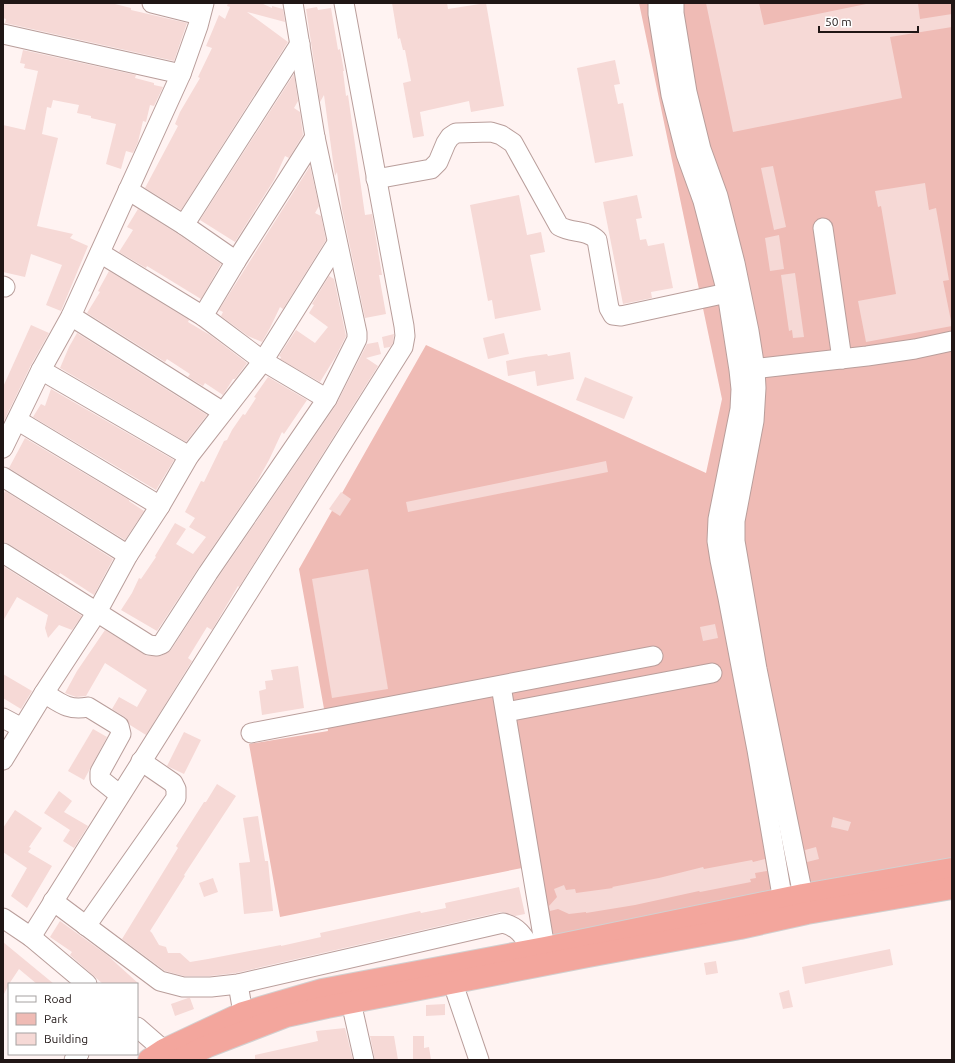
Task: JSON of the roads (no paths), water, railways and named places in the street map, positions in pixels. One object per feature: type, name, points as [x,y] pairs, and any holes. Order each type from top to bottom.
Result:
[{"type":"highway","points":[[167,1057],[208,1046],[286,1016],[351,1002],[450,974],[542,954],[794,906],[952,869]]},
{"type":"highway","points":[[794,906],[952,888]]},
{"type":"highway","points":[[167,1057],[243,1013],[322,990],[450,974]]},
{"type":"street","points":[[3,448],[71,316],[181,74],[198,26],[202,9],[152,3]]},
{"type":"street","points":[[3,553],[149,645],[157,646],[162,644],[208,573],[327,399],[357,339],[315,137],[292,3]]},
{"type":"street","points":[[31,937],[403,347],[405,336],[404,326],[344,3]]},
{"type":"street","points":[[658,3],[658,14],[671,95],[686,154],[703,201],[747,370],[756,388],[754,421],[735,521],[735,541],[757,669],[794,906]]},
{"type":"street","points":[[674,3],[674,13],[686,92],[701,149],[718,196],[735,262],[749,331],[747,370]]},
{"type":"street","points":[[3,34],[181,74]]},
{"type":"street","points":[[184,225],[300,44]]},
{"type":"street","points":[[376,179],[431,168],[438,162],[450,137],[456,133],[491,132],[501,135],[513,143],[560,226],[567,230],[592,235],[596,240],[609,308],[613,315],[621,316],[727,293]]},
{"type":"street","points":[[203,316],[315,137]]},
{"type":"street","points":[[128,190],[184,225],[236,261]]},
{"type":"street","points":[[823,228],[842,359]]},
{"type":"street","points":[[3,760],[44,693],[97,612],[128,555],[160,506],[189,456],[263,361],[337,242]]},
{"type":"street","points":[[100,253],[203,316],[263,361],[327,399]]},
{"type":"street","points":[[71,316],[223,412]]},
{"type":"street","points":[[747,370],[891,353],[952,341]]},
{"type":"street","points":[[42,370],[189,456]]},
{"type":"street","points":[[17,420],[160,506]]},
{"type":"street","points":[[3,477],[128,555]]},
{"type":"street","points":[[251,733],[653,656]]},
{"type":"street","points":[[506,712],[712,673]]},
{"type":"street","points":[[501,686],[542,954]]},
{"type":"street","points":[[44,693],[70,708],[80,709],[88,707],[119,726],[121,734],[100,772],[100,779],[120,795]]},
{"type":"street","points":[[3,718],[22,728]]},
{"type":"street","points":[[86,926],[176,798],[176,789],[173,783],[141,762]]},
{"type":"street","points":[[53,901],[160,981],[183,987],[211,987],[238,984],[504,923],[513,925],[542,954]]},
{"type":"street","points":[[3,918],[31,937],[86,983]]},
{"type":"street","points":[[450,974],[479,1060]]},
{"type":"street","points":[[238,984],[243,1013]]},
{"type":"street","points":[[351,1002],[364,1060]]},
{"type":"street","points":[[138,1028],[167,1057]]}]
